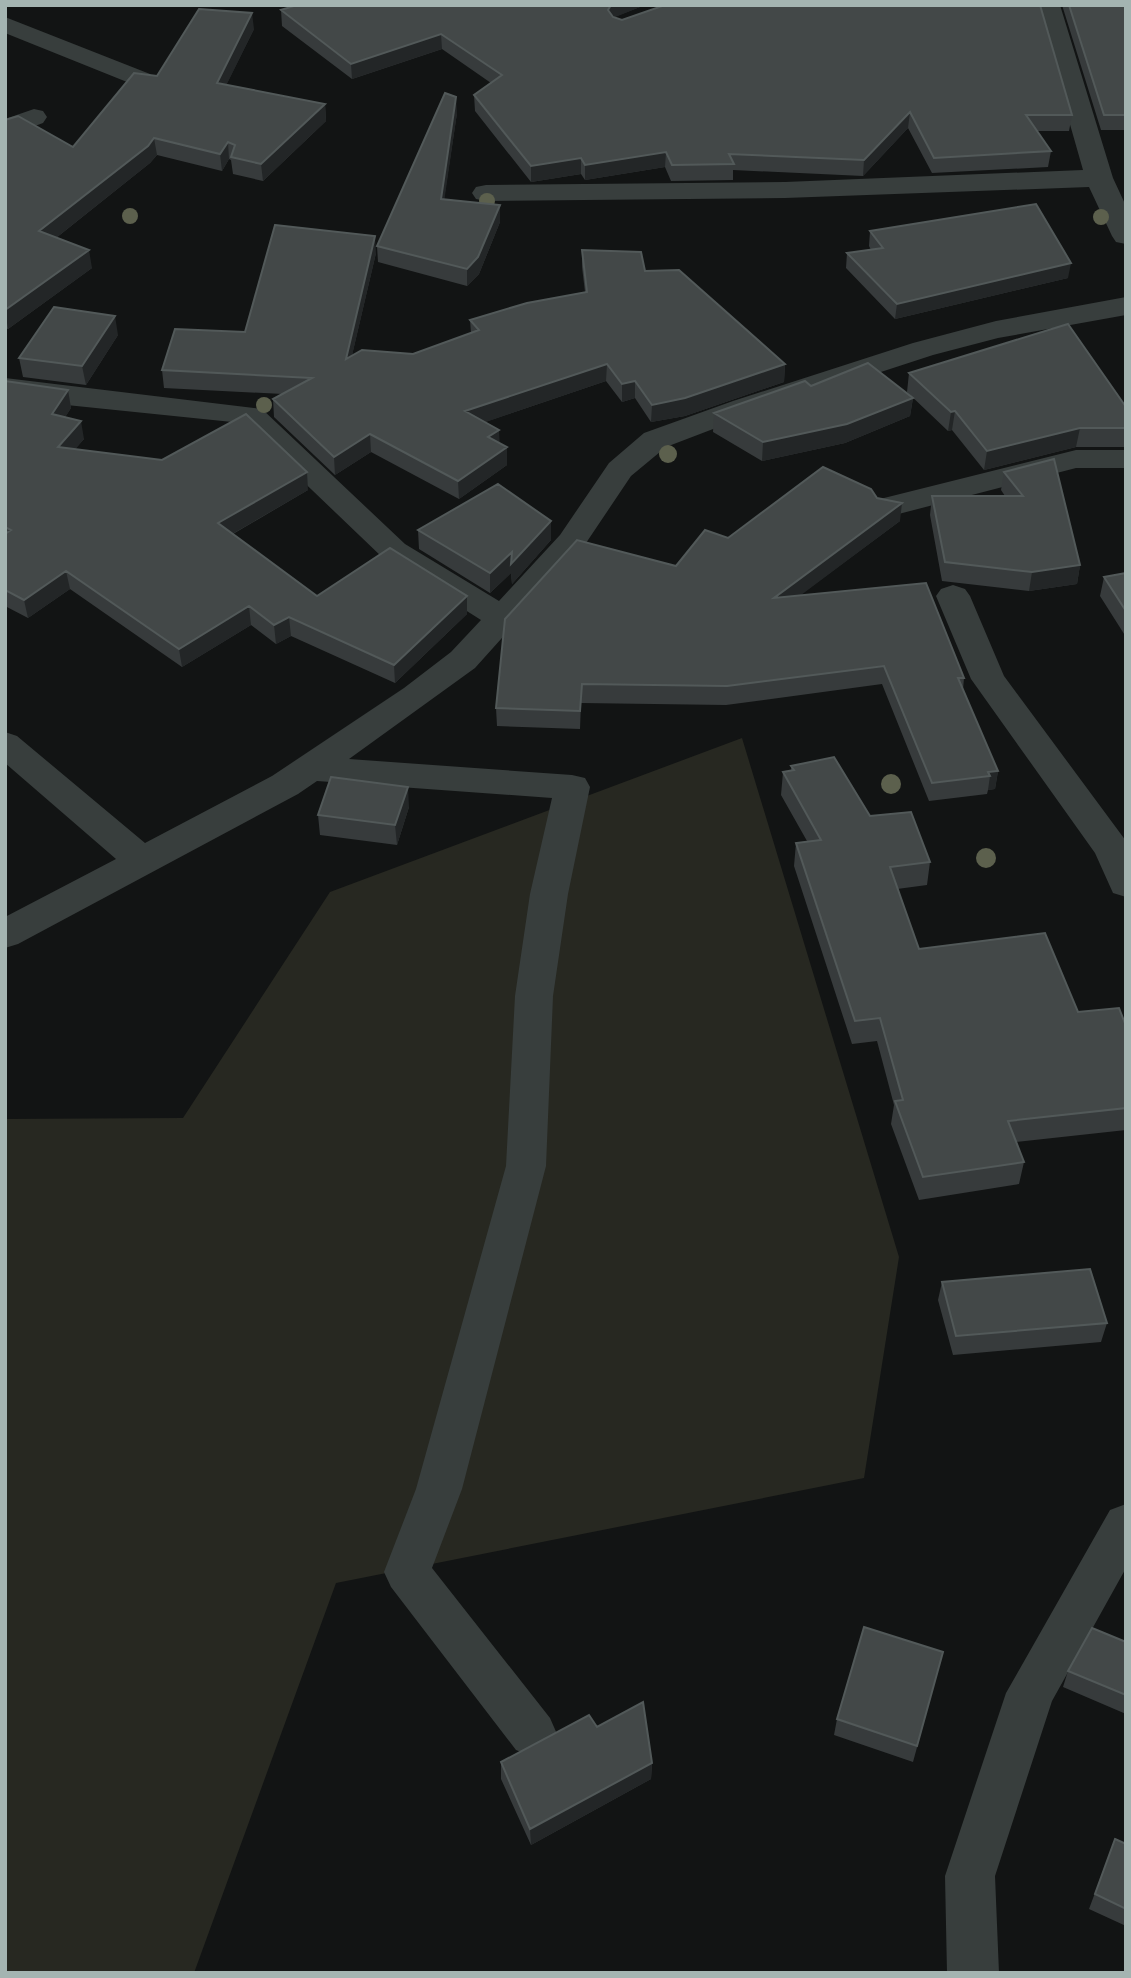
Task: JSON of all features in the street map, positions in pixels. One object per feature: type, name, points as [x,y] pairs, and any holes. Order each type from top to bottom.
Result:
[{"type":"street","points":[[1048,5],[1099,178],[1126,236]]},
{"type":"street","points":[[5,24],[141,79]]},
{"type":"street","points":[[5,129],[34,117]]},
{"type":"street","points":[[486,193],[785,190],[1099,178]]},
{"type":"street","points":[[5,934],[285,785],[374,726],[463,660],[571,542],[620,470],[655,440],[744,407],[923,349],[996,330],[1126,306]]},
{"type":"street","points":[[5,387],[47,394],[251,415],[394,551],[501,617]]},
{"type":"street","points":[[887,507],[1076,459],[1126,459]]},
{"type":"street","points":[[953,597],[988,679],[1112,849],[1126,884]]},
{"type":"street","points":[[5,744],[142,862]]},
{"type":"street","points":[[310,768],[572,788],[549,894],[534,996],[526,1167],[439,1489],[407,1572],[533,1734]]},
{"type":"street","points":[[973,1973],[970,1876],[1030,1692],[1126,1524]]},
{"type":"shaded area","points":[[742,738],[899,1257],[864,1478],[336,1583],[194,1973],[5,1973],[5,1119],[183,1118],[330,892]]},
{"type":"building","points":[[297,5],[611,5],[608,10],[613,17],[622,20],[665,5],[1040,5],[1072,115],[1026,115],[1051,151],[934,158],[910,112],[864,160],[729,154],[734,164],[672,165],[666,152],[585,165],[581,158],[531,166],[474,95],[502,75],[441,34],[351,64],[281,10]]},
{"type":"building","points":[[1069,5],[1126,5],[1126,115],[1104,115]]},
{"type":"building","points":[[199,9],[252,13],[217,83],[325,104],[261,164],[231,157],[235,145],[228,142],[220,154],[154,138],[148,146],[39,231],[89,250],[5,310],[5,120],[18,116],[73,147],[134,73],[157,76]]},
{"type":"building","points":[[445,93],[456,97],[441,199],[500,205],[478,257],[467,269],[377,246]]},
{"type":"building","points":[[1036,204],[1071,263],[897,304],[847,253],[883,248],[870,231]]},
{"type":"building","points":[[275,225],[375,236],[346,359],[362,350],[413,354],[479,330],[470,320],[527,303],[587,292],[582,250],[641,252],[645,271],[679,270],[785,364],[685,398],[652,405],[635,381],[622,384],[607,364],[465,411],[499,430],[488,437],[507,447],[458,481],[370,434],[334,457],[273,399],[312,378],[162,370],[175,329],[245,332]]},
{"type":"building","points":[[54,307],[115,316],[82,366],[19,358]]},
{"type":"building","points":[[1068,324],[1126,407],[1126,428],[1080,428],[987,451],[955,411],[951,412],[909,373]]},
{"type":"building","points":[[868,363],[913,398],[847,424],[763,442],[714,413],[805,381],[811,386]]},
{"type":"building","points":[[5,381],[68,390],[52,414],[81,421],[58,447],[162,460],[246,414],[307,472],[218,523],[317,596],[390,548],[467,596],[394,665],[289,617],[274,625],[249,606],[179,649],[66,571],[24,600],[5,590],[5,534],[11,530],[5,527]]},
{"type":"building","points":[[1054,459],[1080,565],[1032,572],[945,562],[932,496],[1023,496],[1004,472]]},
{"type":"building","points":[[823,467],[871,489],[877,498],[902,503],[774,598],[926,583],[964,678],[958,678],[998,771],[988,772],[990,776],[932,783],[884,666],[727,686],[582,684],[580,711],[496,708],[505,619],[577,540],[676,566],[705,530],[728,538]]},
{"type":"building","points":[[498,484],[551,521],[511,564],[512,552],[490,573],[418,530]]},
{"type":"building","points":[[1126,573],[1126,611],[1104,577]]},
{"type":"building","points":[[834,757],[870,816],[911,812],[930,862],[890,867],[919,949],[1045,933],[1078,1012],[1119,1008],[1126,1026],[1126,1108],[1008,1121],[1024,1162],[923,1177],[895,1101],[903,1100],[880,1018],[855,1021],[796,843],[821,840],[783,772],[794,770],[791,766]]},
{"type":"building","points":[[331,777],[408,787],[395,825],[318,815]]},
{"type":"building","points":[[1090,1269],[1107,1323],[956,1336],[942,1282]]},
{"type":"building","points":[[864,1627],[943,1652],[917,1746],[837,1719]]},
{"type":"building","points":[[1092,1628],[1126,1642],[1126,1695],[1068,1671]]},
{"type":"building","points":[[643,1702],[652,1763],[530,1829],[501,1762],[589,1715],[597,1727]]},
{"type":"building","points":[[1115,1839],[1126,1844],[1126,1909],[1095,1894]]}]
